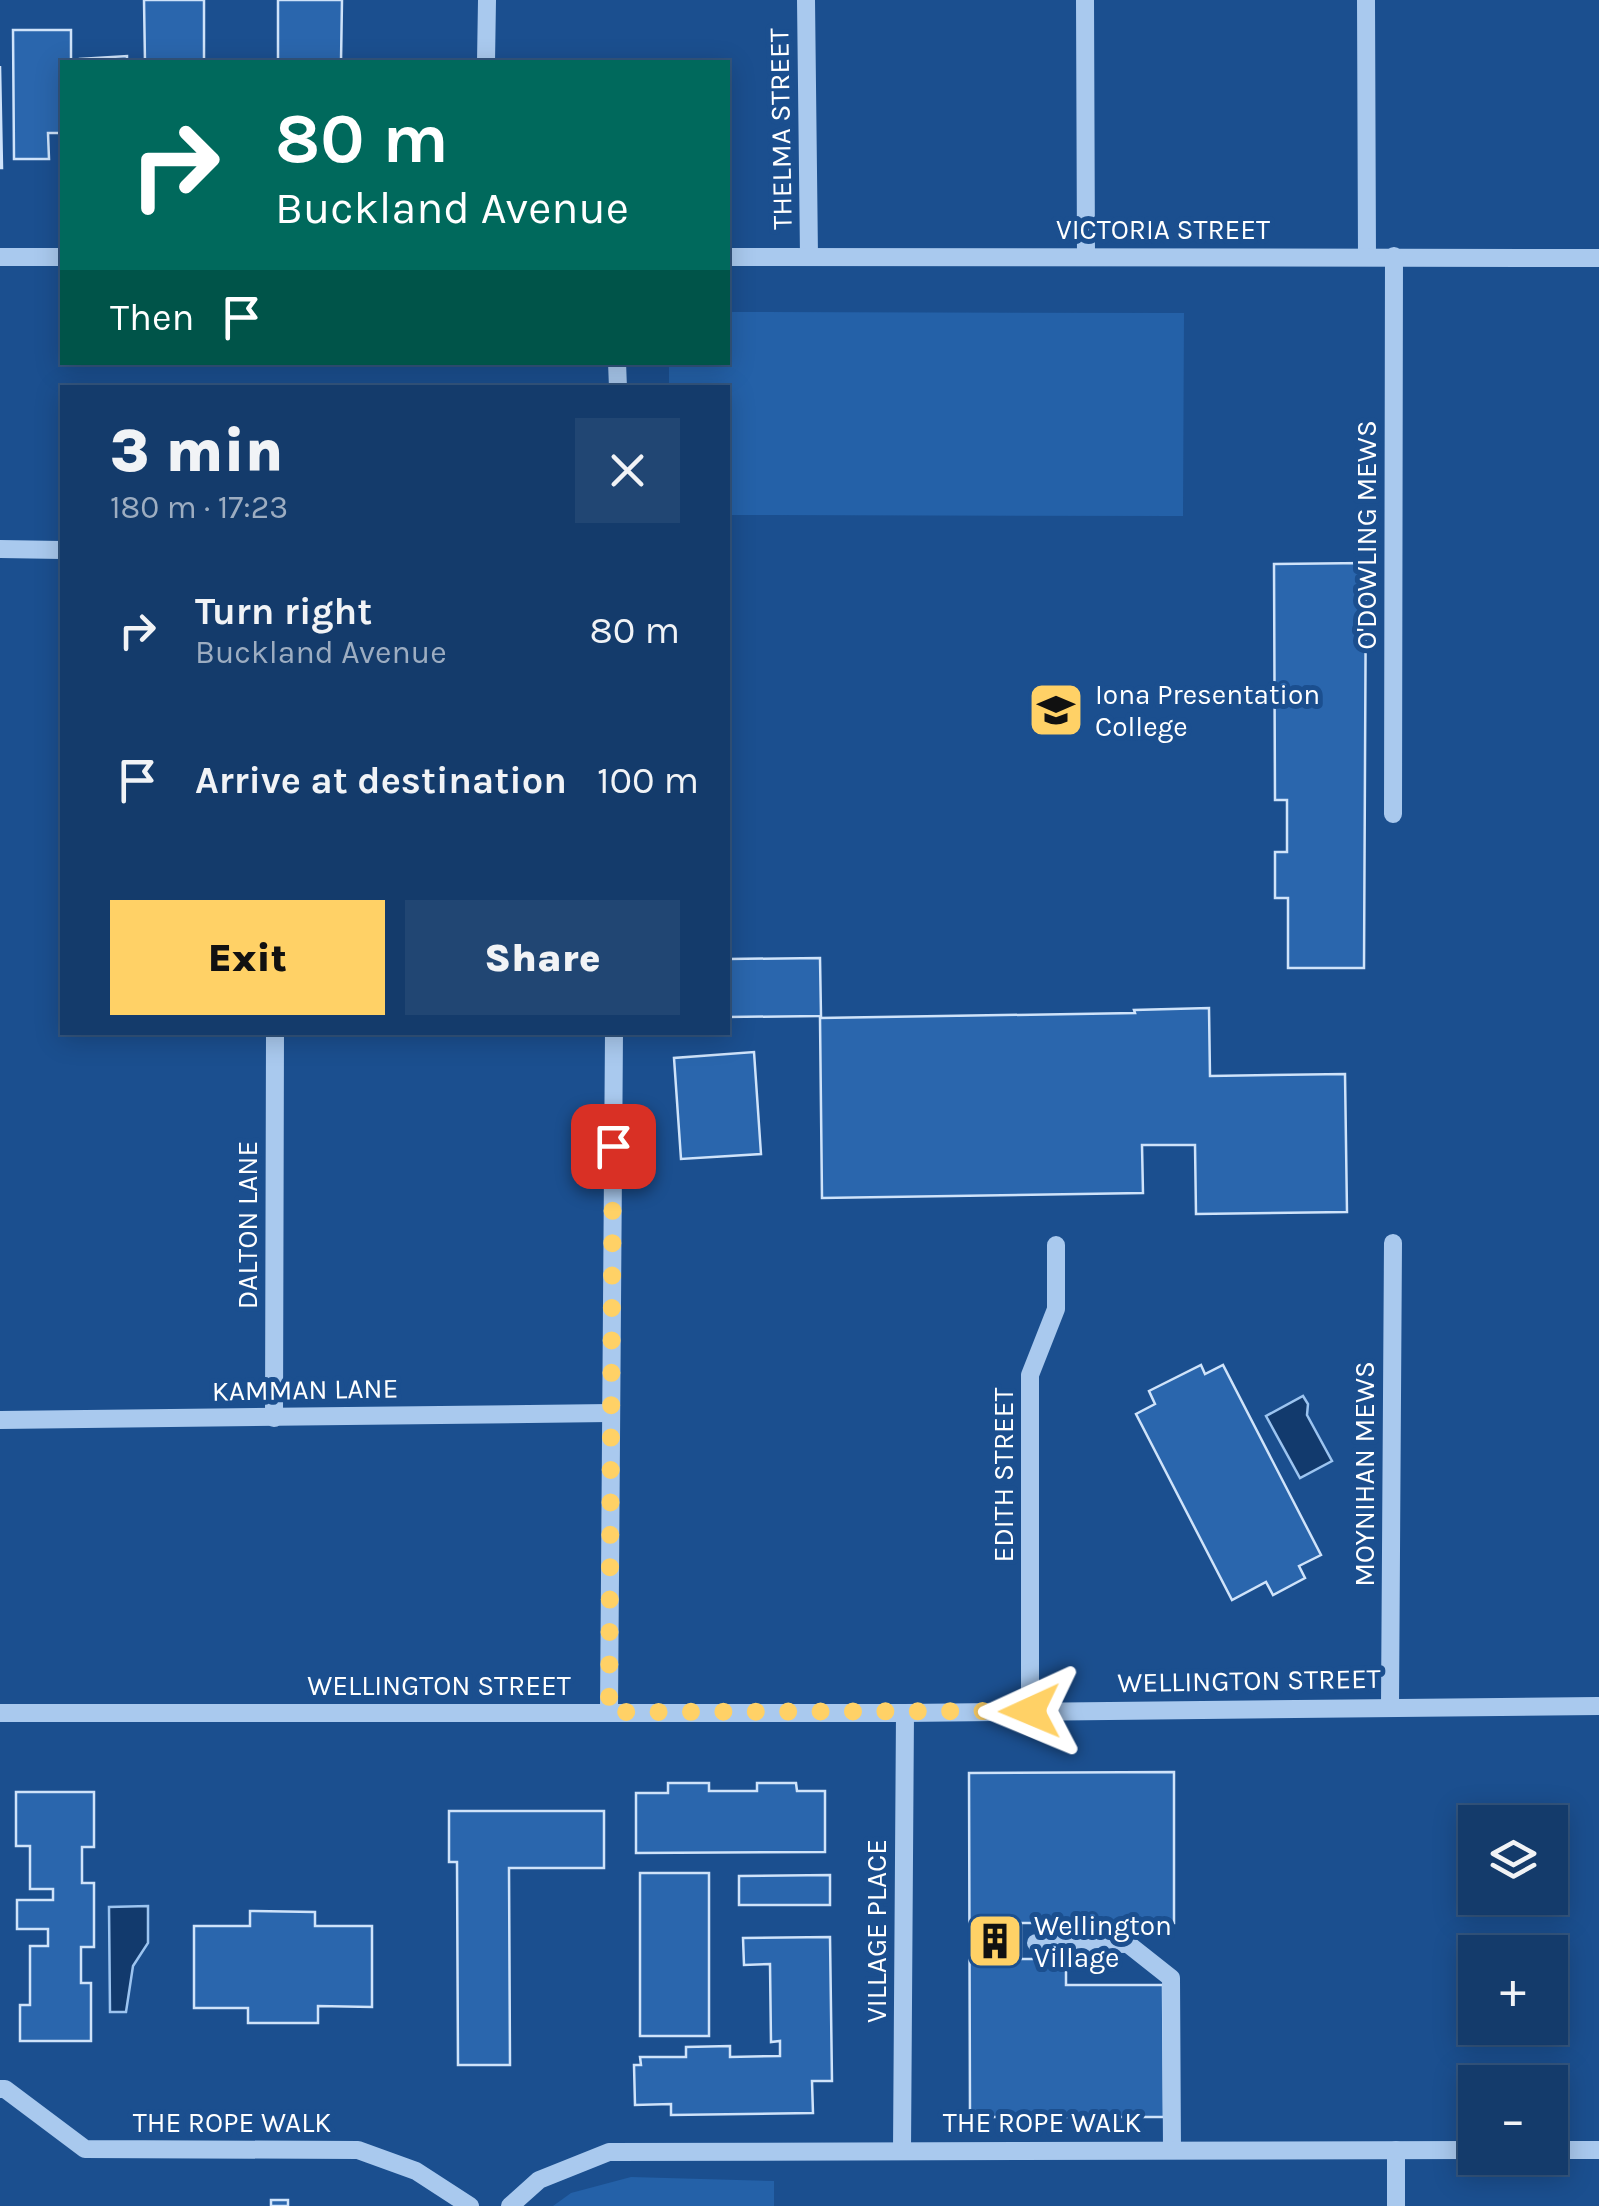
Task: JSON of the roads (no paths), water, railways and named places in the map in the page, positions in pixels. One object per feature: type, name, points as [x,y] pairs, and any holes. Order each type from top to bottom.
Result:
[{"type":"street","points":[[486,60],[487,0]]},
{"type":"street","name":"THELMA STREET","points":[[806,0],[809,257]]},
{"type":"street","points":[[1085,0],[1086,257]]},
{"type":"street","points":[[1366,0],[1367,256]]},
{"type":"street","name":"O'DOWLING MEWS","points":[[1393,814],[1394,256]]},
{"type":"street","points":[[0,257],[60,257]]},
{"type":"street","name":"VICTORIA STREET","points":[[730,257],[1599,258]]},
{"type":"street","points":[[0,549],[60,550]]},
{"type":"street","name":"DALTON LANE","points":[[274,1418],[275,1035]]},
{"type":"street","points":[[609,1712],[614,1035]]},
{"type":"street","name":"MOYNIHAN MEWS","points":[[1390,1706],[1393,1243]]},
{"type":"street","name":"EDITH STREET","points":[[1030,1711],[1030,1374],[1056,1309],[1056,1244]]},
{"type":"street","name":"KAMMAN LANE","points":[[0,1420],[610,1413]]},
{"type":"street","name":"WELLINGTON STREET","points":[[0,1713],[906,1713],[1599,1706]]},
{"type":"street","name":"VILLAGE PLACE","points":[[902,2150],[906,1713]]},
{"type":"street","points":[[1036,1943],[1128,1944],[1171,1978],[1172,2150]]},
{"type":"street","name":"THE ROPE WALK","points":[[0,2088],[85,2149],[358,2150],[416,2170],[470,2206]]},
{"type":"street","points":[[1396,2150],[1396,2206]]},
{"type":"street","name":"THE ROPE WALK","points":[[510,2206],[539,2180],[608,2152],[1458,2150]]},
{"type":"street","points":[[1568,2150],[1599,2150]]},
{"type":"place","name":"Iona Presentation College","points":[[1056,710]]},
{"type":"place","name":"Wellington Village","points":[[995,1941]]}]
